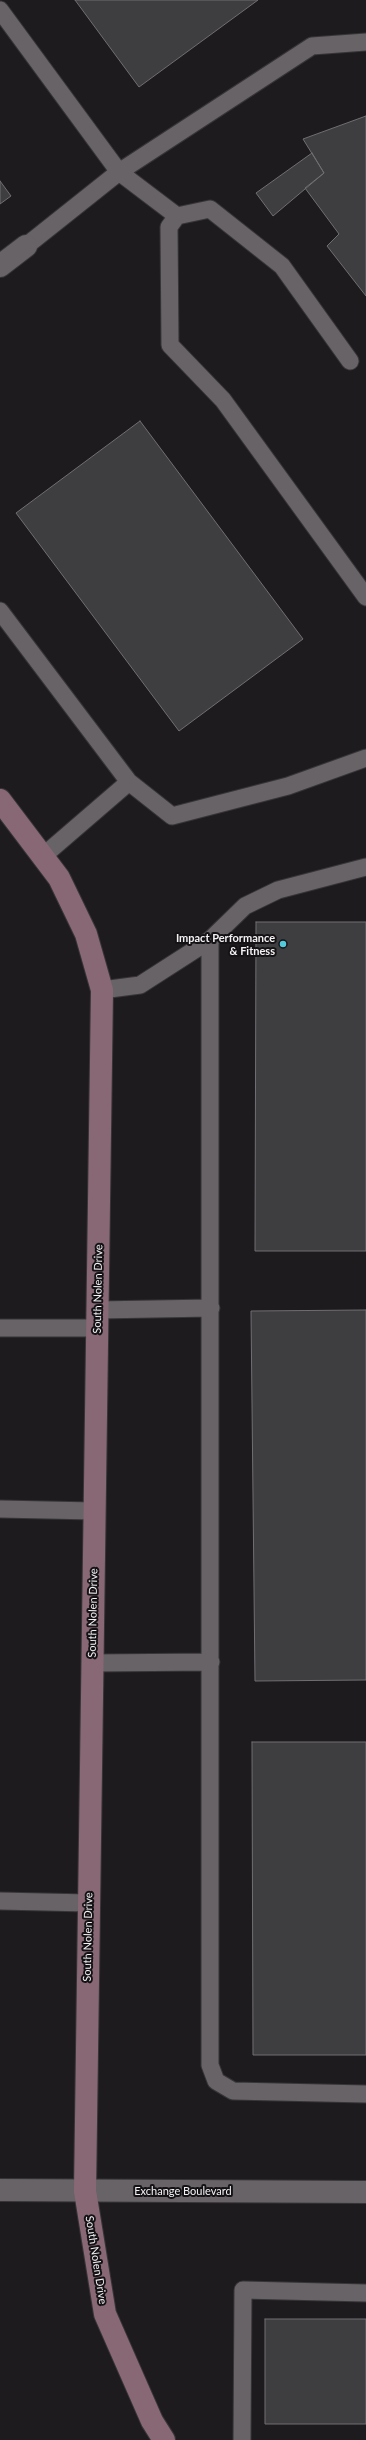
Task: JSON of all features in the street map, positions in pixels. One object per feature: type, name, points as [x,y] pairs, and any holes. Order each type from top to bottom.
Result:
[{"type":"street","points":[[0,266],[26,246]]},
{"type":"street","name":"South Nolen Drive","points":[[0,800],[59,878],[86,934],[102,990],[85,2191],[105,2314],[152,2421],[164,2440]]},
{"type":"street","name":"Exchange Boulevard","points":[[0,2190],[366,2192]]},
{"type":"lane","points":[[0,10],[119,172],[177,216]]},
{"type":"lane","points":[[26,246],[119,172],[312,46],[366,42]]},
{"type":"lane","points":[[350,361],[282,266],[210,209],[177,216],[169,227],[170,345],[224,400],[366,597]]},
{"type":"lane","points":[[0,611],[129,782],[172,816],[288,786],[366,758]]},
{"type":"lane","points":[[42,857],[129,782]]},
{"type":"lane","points":[[102,990],[140,985],[210,940],[245,906],[278,890],[366,867]]},
{"type":"lane","points":[[210,940],[210,2065],[216,2081],[233,2091],[366,2094]]},
{"type":"lane","points":[[0,1328],[211,1308]]},
{"type":"lane","points":[[0,1509],[94,1511]]},
{"type":"lane","points":[[92,1662],[211,1662]]},
{"type":"lane","points":[[0,1902],[88,1903]]},
{"type":"lane","points":[[242,2440],[243,2290],[366,2293]]},
{"type":"building","points":[[75,0],[258,0],[139,87]]},
{"type":"building","points":[[366,116],[366,296],[327,246],[339,234],[305,188],[324,173],[303,139]]},
{"type":"building","points":[[312,153],[324,173],[273,216],[256,193]]},
{"type":"building","points":[[0,181],[11,196],[0,204]]},
{"type":"building","points":[[140,421],[303,639],[179,731],[16,513]]},
{"type":"building","points":[[256,922],[366,922],[366,1251],[255,1251]]},
{"type":"building","points":[[366,1310],[366,1680],[255,1681],[251,1311]]},
{"type":"building","points":[[252,1742],[366,1742],[366,2055],[253,2055]]},
{"type":"building","points":[[265,2319],[366,2319],[366,2424],[265,2424]]},
{"type":"place","name":"Impact Performance & Fitness","points":[[283,944]]}]
